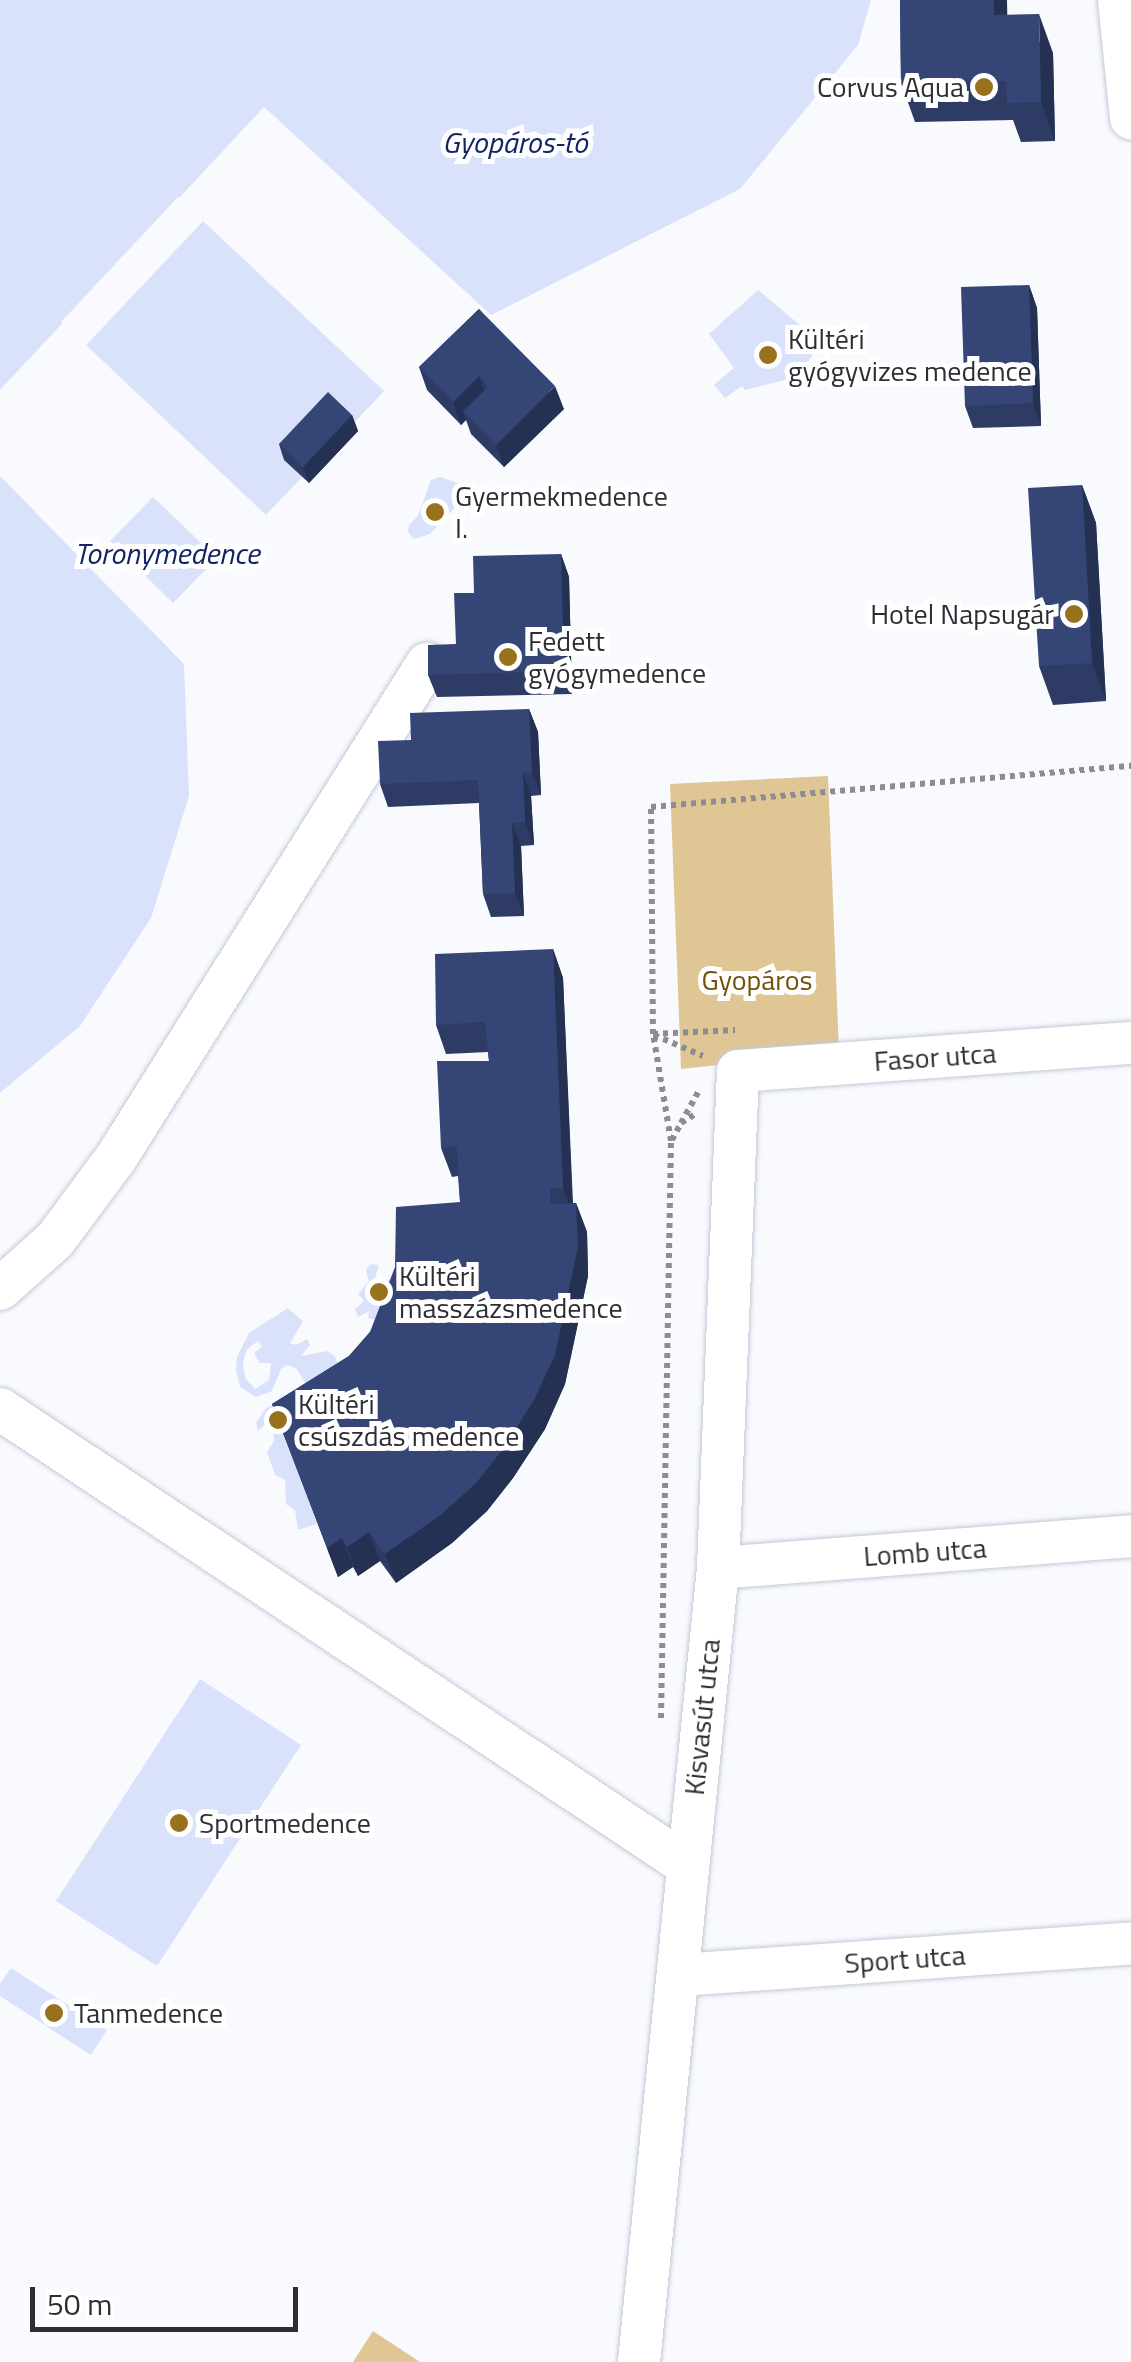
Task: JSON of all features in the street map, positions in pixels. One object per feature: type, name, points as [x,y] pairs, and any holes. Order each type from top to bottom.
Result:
[{"type":"street","points":[[1119,0],[1131,118]]},
{"type":"street","points":[[0,1289],[54,1240],[116,1158],[427,664]]},
{"type":"street","name":"Fasor utca","points":[[738,1071],[1131,1042]]},
{"type":"street","name":"Kisvasút utca","points":[[639,2362],[718,1568],[738,1071]]},
{"type":"street","points":[[0,1408],[686,1865]]},
{"type":"street","name":"Lomb utca","points":[[718,1568],[1131,1536]]},
{"type":"street","name":"Sport utca","points":[[679,1975],[1131,1943]]},
{"type":"path","points":[[661,1726],[671,1141],[653,1034],[651,807],[1131,766]]},
{"type":"path","points":[[653,1034],[738,1071]]},
{"type":"green space","name":"Gyopáros","points":[[828,776],[839,1052],[681,1069],[670,784]]},
{"type":"green space","points":[[373,2331],[420,2362],[353,2362]]},
{"type":"water","name":"Gyopáros-tó","points":[[0,0],[871,0],[858,45],[740,189],[491,315],[264,107],[0,390]]},
{"type":"water","points":[[203,221],[384,391],[352,425],[285,459],[302,477],[266,515],[86,345]]},
{"type":"water","name":"Kültéri gyógyvizes medence","points":[[758,290],[820,342],[800,376],[745,390],[742,386],[725,398],[714,385],[734,368],[709,334]]},
{"type":"water","points":[[0,476],[184,664],[189,796],[151,918],[80,1026],[0,1093]]},
{"type":"water","name":"Gyermekmedence I.","points":[[440,477],[458,483],[463,491],[462,500],[430,534],[414,539],[408,532],[409,525],[418,516],[431,480]]},
{"type":"water","name":"Toronymedence","points":[[153,497],[217,558],[173,603],[110,541]]},
{"type":"water","name":"Kültéri masszázsmedence","points":[[370,1264],[379,1265],[375,1278],[391,1280],[380,1321],[368,1318],[369,1311],[358,1317],[355,1309],[364,1301],[358,1294],[369,1281],[366,1271]]},
{"type":"water","name":"Kültéri csúszdás medence","points":[[288,1308],[303,1321],[290,1343],[296,1345],[307,1339],[310,1345],[301,1356],[327,1351],[335,1356],[338,1367],[281,1425],[317,1524],[298,1530],[295,1510],[286,1504],[285,1480],[275,1475],[267,1452],[274,1441],[273,1417],[258,1431],[256,1423],[266,1408],[300,1395],[307,1386],[296,1368],[287,1365],[281,1369],[272,1391],[256,1397],[240,1387],[237,1357],[249,1333]],"holes":[[[258,1341],[262,1347],[254,1353],[260,1363],[271,1363],[269,1380],[255,1389],[245,1378],[243,1362],[247,1349]]]},
{"type":"water","name":"Sportmedence","points":[[200,1679],[301,1745],[157,1966],[56,1901]]},
{"type":"water","name":"Tanmedence","points":[[11,1968],[107,2030],[91,2055],[0,1996],[0,1984]]},
{"type":"pier","points":[[178,197],[182,200],[66,326],[61,322]]},
{"type":"pier","points":[[200,218],[203,221],[86,345],[83,341]]},
{"type":"building","name":"Corvus Aqua","points":[[900,0],[994,0],[994,15],[1039,14],[1041,102],[1007,103],[1006,81],[901,83]]},
{"type":"building","points":[[1029,285],[1033,403],[965,406],[961,287]]},
{"type":"building","points":[[479,309],[555,386],[496,445],[463,411],[488,387],[479,376],[453,402],[419,367]]},
{"type":"building","points":[[328,392],[352,415],[303,467],[279,444]]},
{"type":"building","name":"Hotel Napsugár","points":[[1082,485],[1092,663],[1039,666],[1028,488]]},
{"type":"building","points":[[561,554],[564,671],[428,675],[428,645],[456,644],[454,593],[474,593],[473,556]]},
{"type":"building","points":[[529,709],[532,772],[523,773],[525,822],[512,823],[515,893],[483,894],[478,780],[380,784],[378,741],[411,740],[410,713]]},
{"type":"building","points":[[553,949],[563,1188],[550,1188],[550,1204],[576,1203],[578,1247],[555,1355],[534,1400],[503,1449],[477,1482],[442,1514],[385,1554],[369,1532],[347,1547],[342,1538],[327,1548],[272,1404],[349,1356],[370,1332],[395,1267],[396,1207],[460,1202],[457,1146],[441,1148],[437,1061],[489,1061],[485,1022],[436,1025],[435,954]]},
{"type":"place","name":"Corvus Aqua","points":[[984,87]]},
{"type":"place","name":"Kültéri gyógyvizes medence","points":[[768,355]]},
{"type":"place","name":"Gyermekmedence I.","points":[[435,512]]},
{"type":"place","name":"Hotel Napsugár","points":[[1074,614]]},
{"type":"place","name":"Fedett gyógymedence","points":[[508,657]]},
{"type":"place","name":"Kültéri masszázsmedence","points":[[379,1292]]},
{"type":"place","name":"Kültéri csúszdás medence","points":[[278,1420]]},
{"type":"place","name":"Sportmedence","points":[[179,1823]]},
{"type":"place","name":"Tanmedence","points":[[54,2013]]}]
